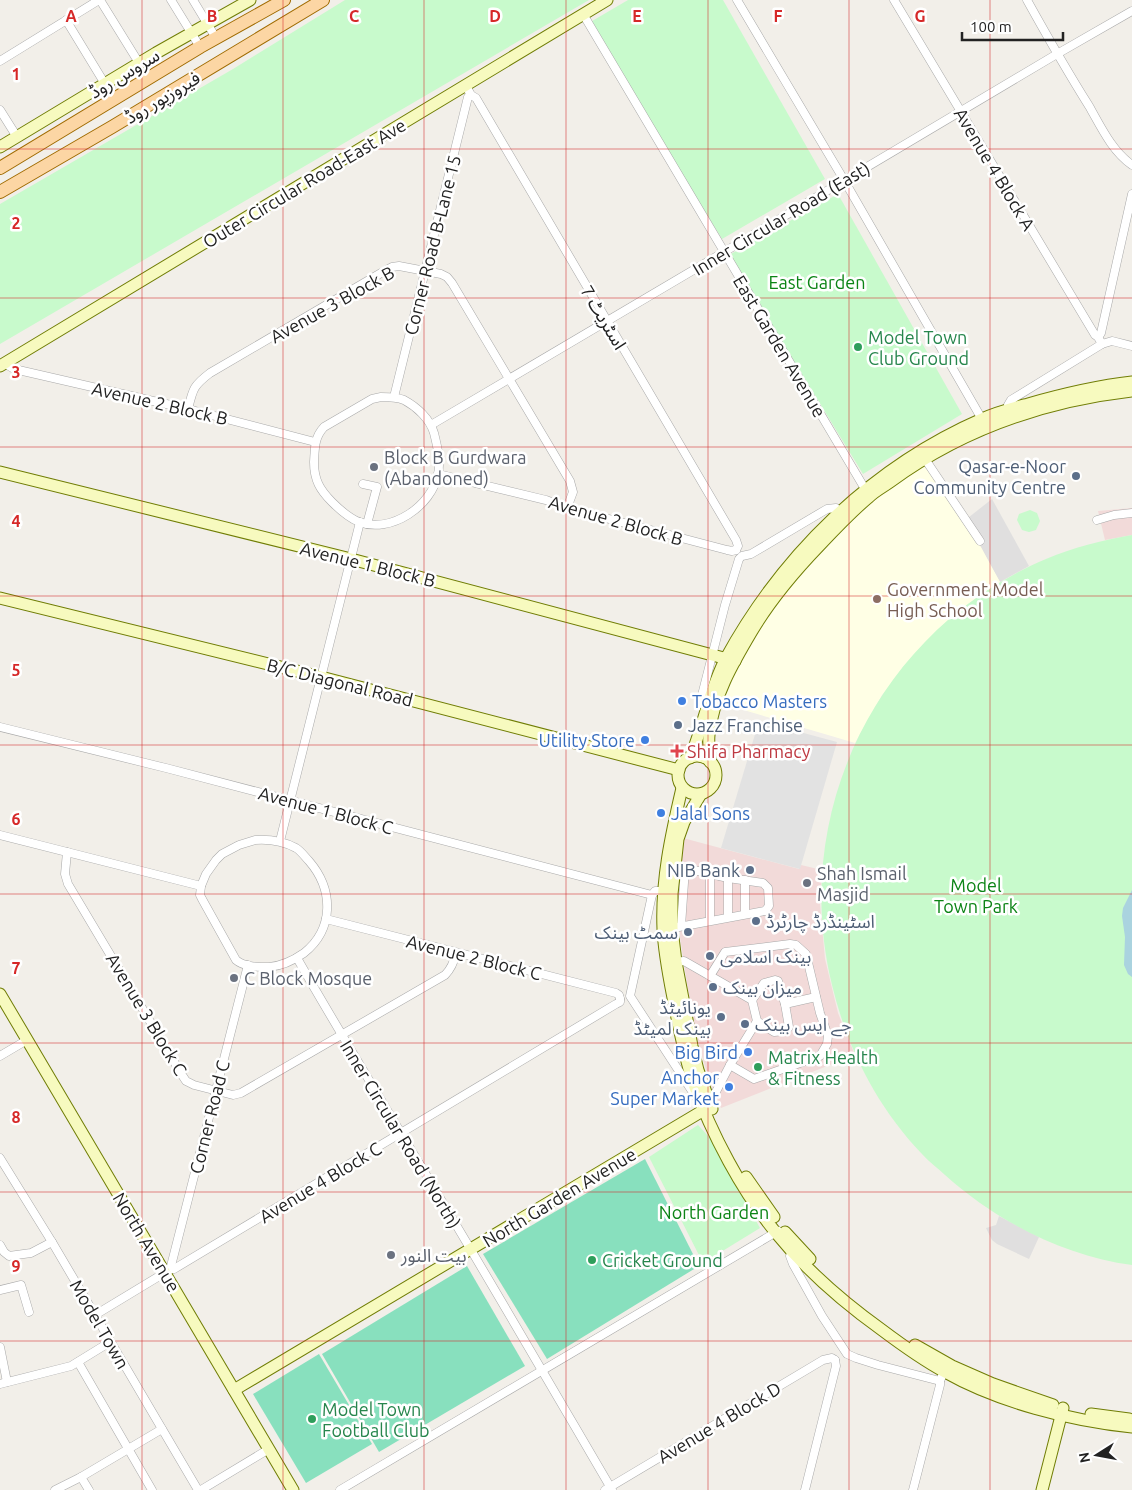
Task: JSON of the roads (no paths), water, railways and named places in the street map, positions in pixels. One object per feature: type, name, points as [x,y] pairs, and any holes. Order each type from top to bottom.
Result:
[{"type":"main road","name":"سروس روڈ","points":[[0,148],[139,63],[250,0]]},
{"type":"main road","name":"فیروزپور روڈ","points":[[0,168],[200,47],[284,0]]},
{"type":"main road","name":"فیروزپور روڈ","points":[[0,192],[324,0]]},
{"type":"main road","name":"Outer Circular Road-East Ave","points":[[4,364],[468,90],[607,0]]},
{"type":"main road","points":[[690,758],[718,674],[787,582],[867,493],[1009,409],[1063,394],[1132,382]]},
{"type":"main road","points":[[710,762],[709,736],[716,702],[730,659],[756,607],[798,554],[840,512],[913,456],[984,423],[1076,400],[1132,391]]},
{"type":"main road","name":"Avenue 1 Block B","points":[[0,472],[351,559],[730,659]]},
{"type":"main road","name":"B/C Diagonal Road","points":[[0,598],[320,680],[679,778]]},
{"type":"main road","name":"B/C Diagonal Road","points":[[0,603],[85,626],[320,680]]},
{"type":"main road","points":[[672,928],[664,891],[669,845],[679,778],[682,764],[690,758],[700,757],[710,762],[714,768],[715,779],[713,785],[709,790],[701,794],[691,794],[679,778]]},
{"type":"main road","points":[[701,794],[684,822],[678,839],[680,867],[672,894],[672,962],[685,1053],[693,1081],[707,1107],[728,1160],[739,1179],[778,1230],[792,1252],[814,1275],[842,1300],[906,1348],[944,1372],[993,1384],[1062,1412],[1106,1424],[1132,1427]]},
{"type":"main road","name":"North Avenue","points":[[0,994],[168,1271],[234,1390],[293,1490]]},
{"type":"main road","name":"North Garden Avenue","points":[[234,1390],[707,1107]]},
{"type":"main road","points":[[778,1230],[847,1295],[910,1342],[944,1372]]},
{"type":"main road","points":[[1062,1412],[1132,1419]]},
{"type":"main road","points":[[1042,1490],[1062,1412]]},
{"type":"street","points":[[0,61],[99,0],[139,63]]},
{"type":"street","points":[[171,0],[200,47]]},
{"type":"street","points":[[193,0],[216,38]]},
{"type":"street","points":[[737,0],[844,180],[984,423]]},
{"type":"street","name":"Avenue 4 Block A","points":[[894,0],[1095,335],[1100,340]]},
{"type":"street","points":[[1027,0],[1111,144],[1123,159],[1132,165]]},
{"type":"street","name":"Inner Circular Road (East)","points":[[431,425],[1132,11]]},
{"type":"street","name":"East Garden Avenue","points":[[583,14],[867,493]]},
{"type":"street","points":[[66,20],[105,84]]},
{"type":"street","name":"Corner Road B-Lane 15","points":[[394,397],[468,97],[468,90]]},
{"type":"street","name":"اسٹریٹ 7","points":[[468,90],[476,98],[736,540],[738,546],[736,550],[741,557]]},
{"type":"street","points":[[0,110],[17,137]]},
{"type":"street","points":[[1100,340],[1132,194]]},
{"type":"street","name":"Avenue 3 Block B","points":[[188,409],[194,388],[198,382],[210,373],[381,273],[392,267],[399,266],[426,270],[447,276],[452,283],[570,481],[573,492],[567,508]]},
{"type":"street","points":[[1009,409],[1010,400],[1100,340],[1132,346]]},
{"type":"street","name":"Avenue 2 Block B","points":[[4,364],[14,369],[188,409],[315,442]]},
{"type":"street","points":[[394,397],[404,400],[427,418],[431,425],[438,452],[438,474],[427,499],[408,515],[378,524],[364,523],[346,515],[318,487],[314,472],[315,442],[324,427],[372,399],[394,397]]},
{"type":"street","points":[[925,459],[980,541]]},
{"type":"street","name":"Avenue 2 Block B","points":[[438,474],[546,500],[567,508],[732,551],[736,550]]},
{"type":"street","points":[[280,841],[351,559],[377,487],[363,484]]},
{"type":"street","points":[[706,706],[701,700],[737,561],[828,508],[836,508],[840,512]]},
{"type":"street","points":[[1097,520],[1114,514],[1132,513]]},
{"type":"street","name":"Avenue 1 Block C","points":[[0,727],[652,895]]},
{"type":"street","points":[[0,836],[201,886]]},
{"type":"street","points":[[255,840],[280,841],[296,849],[315,868],[328,899],[326,919],[317,939],[310,948],[297,958],[273,967],[261,967],[238,962],[200,895],[201,886],[211,866],[230,848],[255,840]]},
{"type":"street","name":"Avenue 3 Block C","points":[[67,852],[65,874],[71,889],[182,1075],[186,1081],[194,1085],[215,1091],[233,1095],[241,1094],[445,975],[449,971],[456,953]]},
{"type":"street","points":[[672,928],[767,910],[769,906],[769,893],[766,885],[680,867]]},
{"type":"street","points":[[710,874],[710,920]]},
{"type":"street","points":[[728,878],[728,917]]},
{"type":"street","points":[[745,880],[745,914]]},
{"type":"street","points":[[664,891],[657,891],[652,895],[630,996],[707,1107],[757,1021]]},
{"type":"street","name":"Avenue 2 Block C","points":[[326,919],[616,994],[620,998]]},
{"type":"street","points":[[710,976],[725,952],[793,944],[802,949],[806,954],[828,1036],[827,1044],[820,1056],[754,1079],[730,1065]]},
{"type":"street","name":"Inner Circular Road (North)","points":[[297,958],[341,1035],[543,1370],[609,1489]]},
{"type":"street","points":[[672,962],[684,961],[752,1000],[757,1021],[774,1032],[788,1029],[790,1024],[778,981],[775,980],[762,985],[752,1000]]},
{"type":"street","name":"Corner Road C","points":[[168,1271],[171,1266],[248,965]]},
{"type":"street","points":[[620,998],[630,996]]},
{"type":"street","points":[[785,1004],[816,996]]},
{"type":"street","name":"Avenue 4 Block C","points":[[95,1315],[620,1002],[620,998]]},
{"type":"street","points":[[0,1056],[27,1040]]},
{"type":"street","name":"Model Town","points":[[0,1158],[200,1490]]},
{"type":"street","points":[[340,1490],[778,1230]]},
{"type":"street","points":[[0,1245],[9,1256],[30,1253],[52,1242]]},
{"type":"street","points":[[792,1252],[790,1256],[793,1264],[845,1352],[856,1358],[944,1372],[913,1490]]},
{"type":"street","points":[[0,1290],[21,1285],[29,1312]]},
{"type":"street","points":[[0,1348],[3,1383],[61,1369],[78,1362],[110,1342]]},
{"type":"street","points":[[805,1490],[836,1366],[835,1360],[845,1352]]},
{"type":"street","name":"Avenue 4 Block D","points":[[609,1489],[823,1360],[832,1358],[835,1360]]},
{"type":"street","points":[[78,1362],[152,1490]]},
{"type":"street","points":[[55,1490],[81,1477],[162,1429]]},
{"type":"street","points":[[200,1490],[269,1449]]},
{"type":"street","points":[[81,1477],[89,1490]]},
{"type":"water","points":[[1132,890],[1132,977],[1128,974],[1124,965],[1125,937],[1122,916],[1123,908]]},
{"type":"place","name":"Model Town Club Ground","points":[[858,347]]},
{"type":"place","name":"Block B Gurdwara (Abandoned)","points":[[374,467]]},
{"type":"place","name":"Qasar-e-Noor Community Centre","points":[[1076,476]]},
{"type":"place","name":"Government Model High School","points":[[877,599]]},
{"type":"place","name":"Tobacco Masters","points":[[682,701]]},
{"type":"place","name":"Jazz Franchise","points":[[678,725]]},
{"type":"place","name":"Utility Store","points":[[645,740]]},
{"type":"place","name":"Shifa Pharmacy","points":[[677,751]]},
{"type":"place","name":"Jalal Sons","points":[[661,813]]},
{"type":"place","name":"NIB Bank","points":[[750,870]]},
{"type":"place","name":"Shah Ismail Masjid","points":[[807,883]]},
{"type":"place","name":"اسٹینڈرڈ چارٹرڈ","points":[[756,921]]},
{"type":"place","name":"سمٹ بینک","points":[[688,932]]},
{"type":"place","name":"بینک اسلامی","points":[[710,956]]},
{"type":"place","name":"C Block Mosque","points":[[234,978]]},
{"type":"place","name":"میزان بینک","points":[[713,987]]},
{"type":"place","name":"یونائیٹڈ بینک لمیٹڈ","points":[[721,1017]]},
{"type":"place","name":"جے ایس بینک","points":[[745,1024]]},
{"type":"place","name":"Big Bird","points":[[748,1052]]},
{"type":"place","name":"Matrix Health & Fitness","points":[[758,1067]]},
{"type":"place","name":"Anchor Super Market","points":[[729,1087]]},
{"type":"place","name":"بیت النور","points":[[391,1255]]},
{"type":"place","name":"Cricket Ground","points":[[592,1260]]},
{"type":"place","name":"Model Town Football Club","points":[[312,1419]]},
{"type":"park label","name":"East Garden","points":[[817,282]]},
{"type":"park label","name":"Model Town Park","points":[[976,895]]},
{"type":"park label","name":"North Garden","points":[[714,1212]]}]
